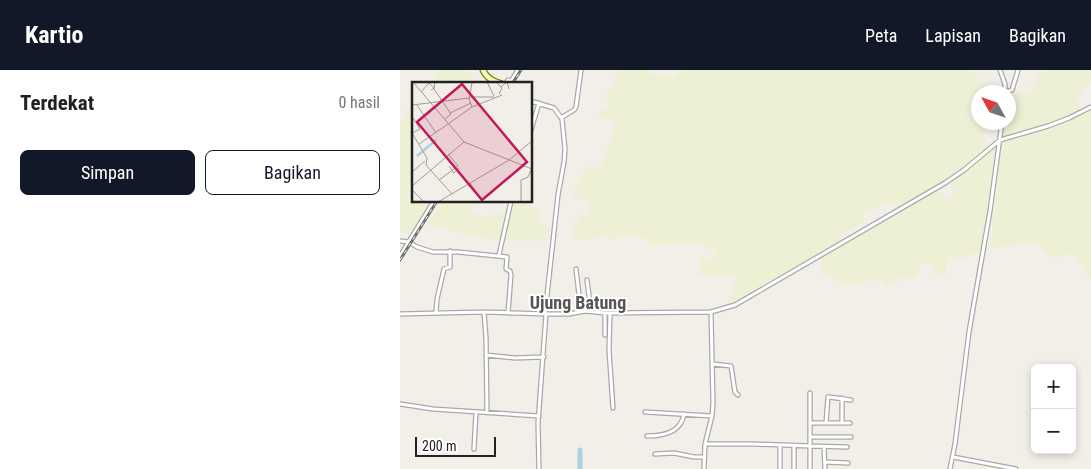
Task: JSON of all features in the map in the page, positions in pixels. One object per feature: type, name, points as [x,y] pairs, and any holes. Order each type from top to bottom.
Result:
[{"type":"street","points":[[483,70],[486,77],[493,82]]},
{"type":"street","points":[[508,82],[511,81],[518,70]]},
{"type":"street","points":[[561,118],[576,107],[581,70]]},
{"type":"street","points":[[1000,70],[1005,85]]},
{"type":"street","points":[[1014,85],[1018,70]]},
{"type":"street","points":[[532,103],[554,108],[561,118],[563,122],[565,155],[558,195],[546,314],[539,416],[538,469]]},
{"type":"street","points":[[532,127],[539,104]]},
{"type":"street","points":[[400,314],[484,312],[569,314],[585,311],[608,313],[711,312],[749,298],[930,193],[964,170],[1000,140],[1048,126],[1091,107]]},
{"type":"street","points":[[950,469],[969,332],[990,211],[1001,130]]},
{"type":"street","points":[[400,256],[433,202]]},
{"type":"street","points":[[499,255],[511,202]]},
{"type":"street","points":[[400,241],[409,242],[429,251],[450,251],[507,257],[506,269],[511,273],[508,313]]},
{"type":"street","points":[[436,313],[437,299],[444,269],[450,267],[450,251]]},
{"type":"street","points":[[576,269],[580,302],[584,306],[585,311]]},
{"type":"street","points":[[587,280],[591,311]]},
{"type":"street","points":[[484,312],[487,412]]},
{"type":"street","points":[[704,469],[705,444],[712,416],[713,403],[711,312]]},
{"type":"street","points":[[605,336],[608,313]]},
{"type":"street","points":[[608,313],[613,408]]},
{"type":"street","points":[[486,356],[544,357]]},
{"type":"street","points":[[712,364],[731,366],[735,392],[738,395]]},
{"type":"street","points":[[810,393],[810,469]]},
{"type":"street","points":[[826,423],[827,398],[850,400]]},
{"type":"street","points":[[842,398],[842,423]]},
{"type":"street","points":[[400,404],[433,409],[539,416]]},
{"type":"street","points":[[474,449],[476,412]]},
{"type":"street","points":[[645,412],[712,416]]},
{"type":"street","points":[[647,436],[660,436],[674,431],[680,425],[684,414]]},
{"type":"street","points":[[810,423],[850,423]]},
{"type":"street","points":[[810,437],[850,437]]},
{"type":"street","points":[[705,444],[847,447]]},
{"type":"street","points":[[780,446],[780,469]]},
{"type":"street","points":[[794,446],[794,469]]},
{"type":"street","points":[[824,447],[825,469]]},
{"type":"street","points":[[655,454],[674,453],[704,457]]},
{"type":"street","points":[[953,457],[1016,469]]},
{"type":"street","points":[[825,462],[848,463]]},
{"type":"green space","points":[[438,70],[468,70],[476,81],[475,82],[432,82]]},
{"type":"green space","points":[[619,70],[650,70],[649,74],[673,78],[681,70],[971,70],[985,85],[971,85],[971,130],[988,130],[982,135],[990,146],[962,169],[896,210],[892,202],[863,213],[864,222],[841,235],[844,240],[730,304],[728,303],[736,277],[698,275],[701,259],[713,260],[716,249],[704,247],[703,242],[653,246],[649,244],[648,239],[630,236],[621,236],[612,240],[601,235],[597,239],[589,238],[583,240],[573,237],[575,223],[582,215],[586,216],[591,211],[589,202],[571,195],[588,165],[601,168],[615,120],[598,117],[601,111],[605,110],[609,104],[605,96]]},
{"type":"green space","points":[[1046,70],[1091,70],[1091,84],[1082,88],[1083,94],[1078,97],[1081,109],[1069,116],[1035,129],[1002,137],[1002,130],[1016,130],[1016,94],[1027,92],[1036,83],[1036,76]]},
{"type":"green space","points":[[406,108],[412,108],[412,202],[430,202],[410,234],[400,233],[400,120],[404,119]]},
{"type":"green space","points":[[1091,109],[1091,278],[1074,253],[1051,258],[1034,243],[990,248],[1002,143],[1042,130]]},
{"type":"green space","points":[[996,147],[980,254],[965,254],[965,260],[947,258],[945,277],[937,275],[928,262],[920,264],[917,278],[899,277],[893,286],[888,287],[878,279],[843,286],[823,272],[820,258],[938,189],[947,199],[955,191],[948,183]]},
{"type":"green space","points":[[441,202],[469,202],[472,210],[483,218],[496,215],[516,202],[526,202],[540,212],[538,216],[542,219],[542,228],[550,229],[548,240],[528,242],[466,235],[428,224]]},
{"type":"waterway","points":[[580,450],[580,469]]},
{"type":"railway","points":[[513,82],[521,70]]},
{"type":"railway","points":[[400,260],[436,202]]},
{"type":"district","name":"Ujung Batung","points":[[578,302]]}]
